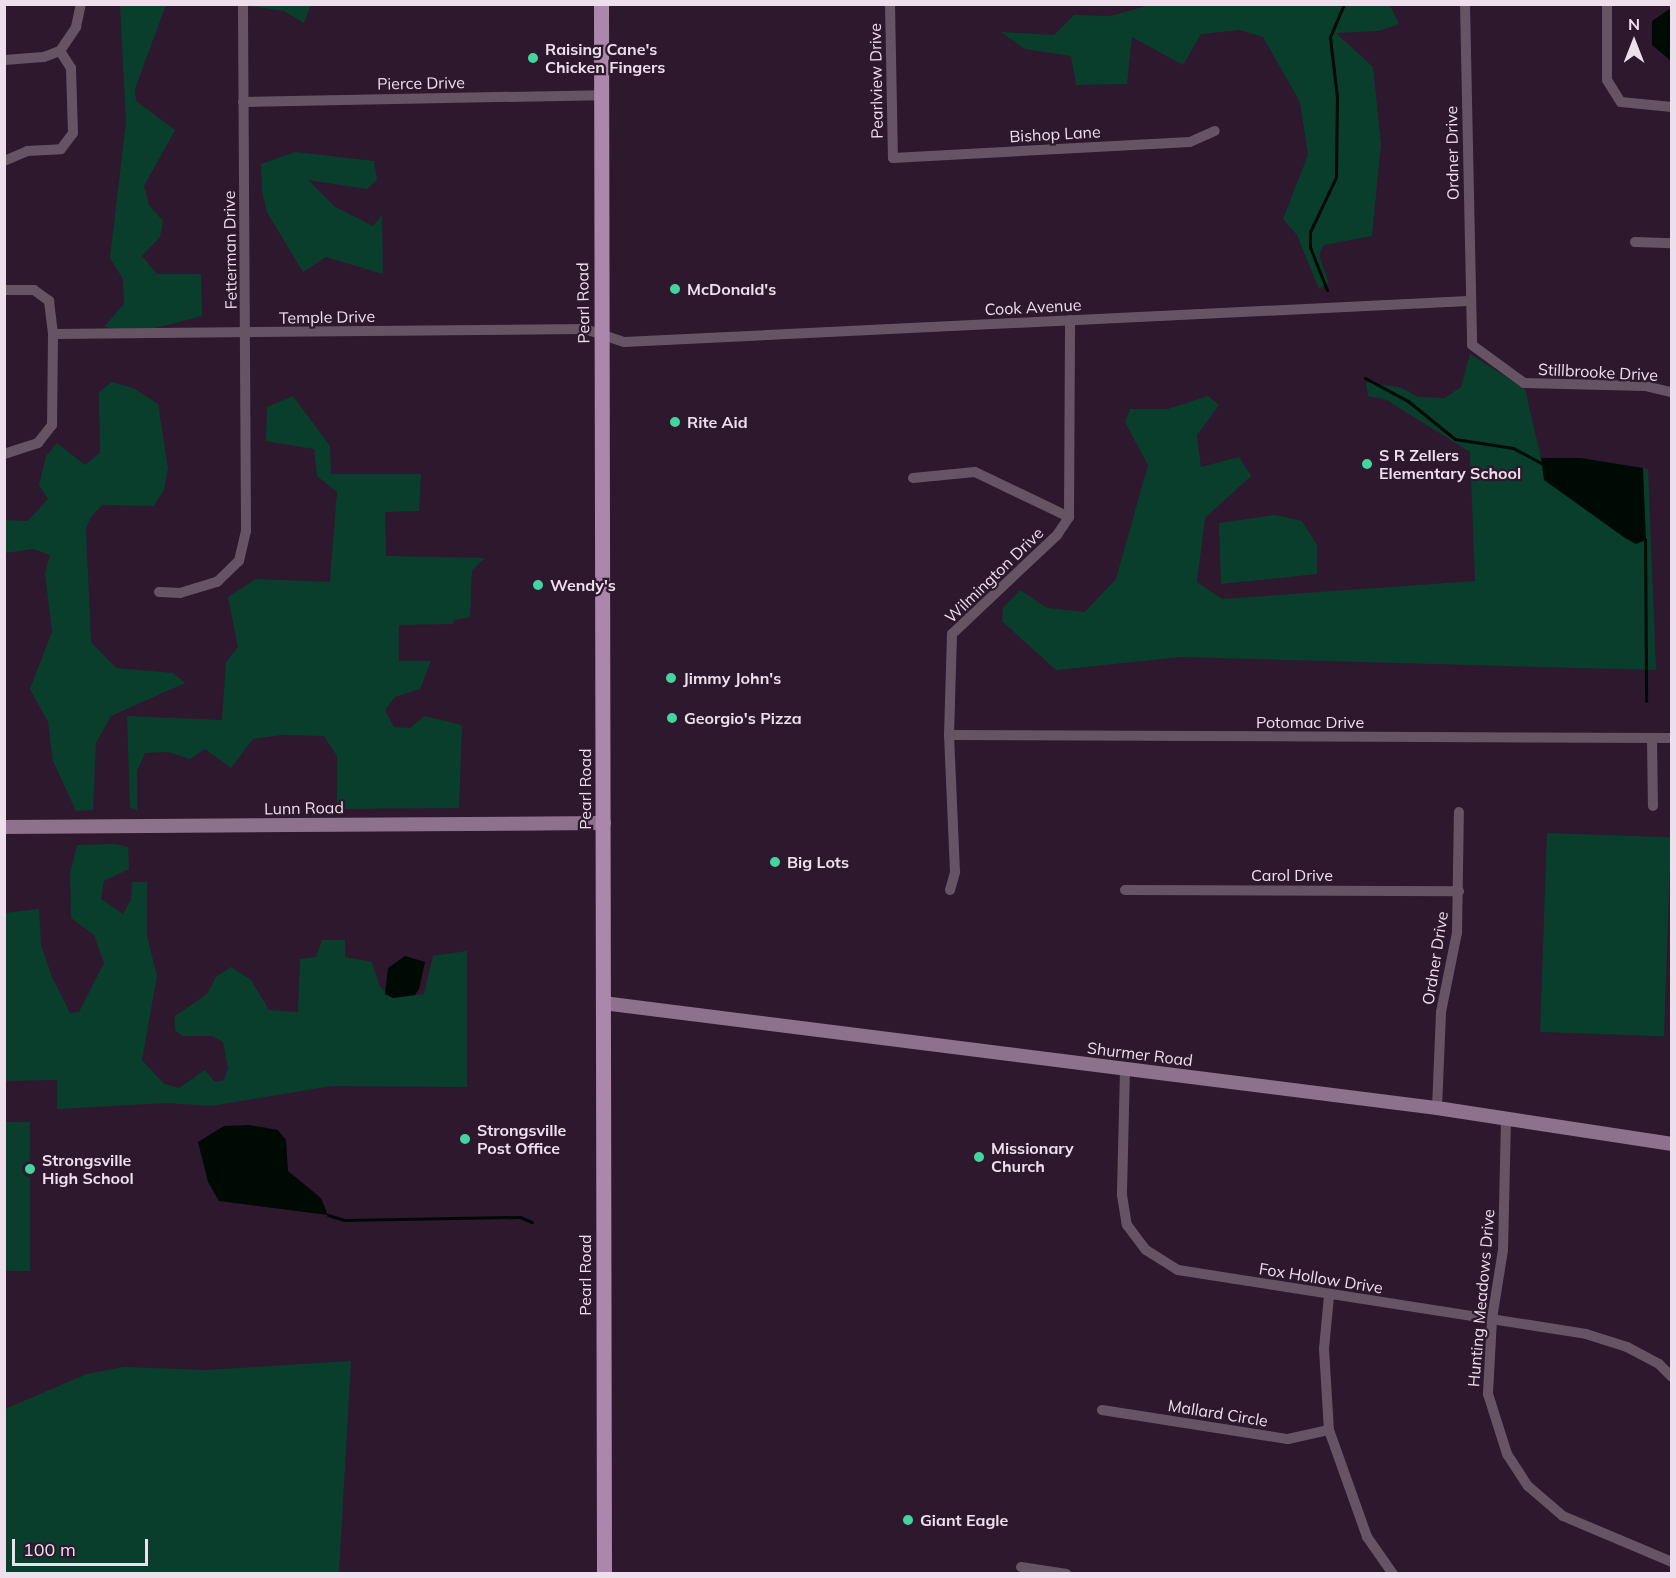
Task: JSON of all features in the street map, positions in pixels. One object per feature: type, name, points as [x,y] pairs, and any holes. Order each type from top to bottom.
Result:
[{"type":"main road","name":"Pearl Road","points":[[601,4],[604,1574]]},
{"type":"street","points":[[4,60],[44,57],[60,51],[76,27],[81,4]]},
{"type":"street","name":"Fetterman Drive","points":[[159,592],[180,593],[217,582],[238,561],[246,531],[243,4]]},
{"type":"street","name":"Pearlview Drive","points":[[890,4],[893,158]]},
{"type":"street","name":"Ordner Drive","points":[[1465,4],[1468,301]]},
{"type":"street","points":[[1607,4],[1607,80],[1621,102],[1671,107]]},
{"type":"street","points":[[4,161],[27,151],[61,149],[73,133],[71,68],[60,51]]},
{"type":"street","name":"Pierce Drive","points":[[243,102],[601,95]]},
{"type":"street","name":"Bishop Lane","points":[[893,158],[1190,142],[1215,130]]},
{"type":"street","points":[[1635,242],[1671,243]]},
{"type":"street","points":[[4,290],[34,290],[49,301],[53,334],[52,425],[38,443],[4,454]]},
{"type":"street","name":"Cook Avenue","points":[[601,334],[624,342],[1468,301]]},
{"type":"street","name":"Stillbrooke Drive","points":[[1468,301],[1472,345],[1524,382],[1645,386],[1671,392]]},
{"type":"street","points":[[913,478],[975,472],[1069,517],[1070,320]]},
{"type":"street","name":"Temple Drive","points":[[53,334],[585,329],[601,334]]},
{"type":"street","name":"Wilmington Drive","points":[[950,890],[955,872],[949,735],[952,634],[1057,535],[1069,517]]},
{"type":"street","name":"Potomac Drive","points":[[949,735],[1671,738]]},
{"type":"street","points":[[1652,738],[1653,806]]},
{"type":"street","name":"Ordner Drive","points":[[1437,1108],[1441,1012],[1457,933],[1459,812]]},
{"type":"street","name":"Lunn Road","points":[[4,827],[604,823]]},
{"type":"street","name":"Carol Drive","points":[[1125,890],[1459,891]]},
{"type":"street","name":"Shurmer Road","points":[[603,1003],[1437,1108],[1671,1144]]},
{"type":"street","name":"Fox Hollow Drive","points":[[1125,1069],[1122,1195],[1126,1225],[1146,1251],[1178,1270],[1329,1296],[1586,1334],[1627,1347],[1659,1364],[1671,1377]]},
{"type":"street","name":"Hunting Meadows Drive","points":[[1506,1119],[1503,1251],[1492,1319],[1488,1394],[1507,1454],[1528,1486],[1563,1516],[1671,1562]]},
{"type":"street","points":[[1329,1296],[1324,1349],[1329,1430],[1367,1537],[1393,1574]]},
{"type":"street","name":"Mallard Circle","points":[[1102,1410],[1288,1439],[1329,1430]]},
{"type":"street","points":[[1022,1567],[1066,1574]]},
{"type":"green space","points":[[1154,4],[1390,5],[1399,24],[1379,31],[1336,33],[1373,67],[1381,144],[1372,236],[1324,245],[1319,255],[1329,283],[1319,289],[1297,235],[1283,219],[1308,155],[1300,102],[1263,37],[1240,30],[1201,34],[1183,65],[1132,37],[1127,84],[1076,85],[1071,56],[1025,49],[1001,32],[1054,35],[1074,15],[1110,16]]},
{"type":"green space","points":[[120,5],[166,5],[135,89],[136,101],[175,130],[144,186],[149,205],[163,221],[160,237],[142,256],[157,274],[201,274],[202,316],[140,332],[104,327],[124,304],[123,279],[110,258],[126,122]]},
{"type":"green space","points":[[311,5],[304,23],[284,11],[251,6]]},
{"type":"green space","points":[[295,152],[374,161],[377,180],[367,189],[308,180],[335,207],[373,226],[382,215],[383,274],[326,257],[303,272],[267,212],[262,192],[261,164]]},
{"type":"green space","points":[[1470,354],[1525,389],[1541,458],[1581,458],[1648,469],[1656,670],[1182,657],[1056,670],[1002,621],[1003,608],[1020,590],[1047,608],[1085,612],[1116,579],[1148,465],[1125,422],[1130,409],[1168,409],[1208,396],[1219,405],[1197,435],[1201,467],[1239,457],[1251,476],[1205,518],[1197,582],[1222,599],[1475,581],[1470,452],[1385,399],[1368,396],[1366,382],[1402,388],[1418,397],[1445,398],[1461,387]]},
{"type":"green space","points":[[112,382],[133,388],[158,404],[168,468],[164,490],[154,506],[102,505],[90,518],[86,529],[91,642],[116,668],[173,673],[185,683],[111,716],[96,743],[93,810],[76,811],[53,761],[48,722],[30,689],[52,632],[45,573],[50,555],[33,549],[5,553],[5,520],[28,521],[48,499],[39,485],[46,456],[57,443],[85,465],[100,453],[99,392]]},
{"type":"green space","points":[[293,396],[330,446],[331,474],[421,474],[419,511],[385,512],[386,556],[485,558],[472,570],[470,617],[454,620],[453,624],[399,625],[399,661],[431,661],[420,689],[395,697],[385,710],[394,727],[410,728],[425,716],[462,725],[459,808],[337,809],[337,756],[324,736],[282,735],[253,739],[231,768],[205,749],[190,759],[168,752],[145,753],[137,771],[137,810],[130,808],[127,716],[222,720],[226,662],[238,647],[228,597],[256,579],[330,582],[337,492],[317,476],[314,449],[266,441],[267,407]]},
{"type":"green space","points":[[1275,515],[1302,521],[1317,545],[1317,574],[1221,584],[1219,523]]},
{"type":"green space","points":[[1547,833],[1671,837],[1664,1036],[1540,1032]]},
{"type":"green space","points":[[116,844],[128,847],[129,869],[104,881],[101,899],[123,914],[131,900],[132,882],[147,882],[147,936],[157,976],[142,1060],[164,1084],[179,1088],[205,1070],[215,1082],[224,1080],[228,1068],[223,1042],[212,1036],[182,1036],[175,1030],[175,1016],[207,994],[216,977],[231,967],[251,980],[269,1010],[298,1012],[300,959],[316,957],[322,940],[345,940],[345,957],[372,962],[380,987],[393,998],[424,994],[433,956],[467,951],[467,1087],[332,1086],[211,1106],[167,1103],[57,1109],[57,1080],[5,1081],[5,913],[39,909],[41,945],[52,977],[70,1013],[79,1012],[104,963],[94,935],[71,918],[70,873],[77,845]]},
{"type":"green space","points":[[5,1122],[30,1122],[30,1271],[5,1271]]},
{"type":"green space","points":[[351,1361],[339,1573],[5,1573],[5,1409],[87,1374],[124,1367],[206,1370]]},
{"type":"shaded area","points":[[1671,8],[1671,61],[1652,45],[1652,21]]},
{"type":"shaded area","points":[[1541,458],[1581,458],[1643,468],[1646,540],[1636,544],[1625,538],[1544,480]]},
{"type":"shaded area","points":[[405,956],[425,962],[419,989],[415,995],[393,998],[385,994],[388,968]]},
{"type":"shaded area","points":[[249,1125],[278,1130],[286,1140],[288,1171],[321,1198],[328,1215],[219,1201],[208,1182],[198,1142],[224,1126]]},
{"type":"waterway","points":[[1327,290],[1310,247],[1310,232],[1336,177],[1337,97],[1330,37],[1344,4]]},
{"type":"waterway","points":[[1365,378],[1408,401],[1455,439],[1513,448],[1543,464]]},
{"type":"waterway","points":[[1645,539],[1646,701]]},
{"type":"waterway","points":[[1672,1205],[1672,1231]]},
{"type":"waterway","points":[[328,1215],[344,1220],[520,1217],[532,1222]]},
{"type":"place","name":"Raising Cane's Chicken Fingers","points":[[533,58]]},
{"type":"place","name":"McDonald's","points":[[675,289]]},
{"type":"place","name":"Rite Aid","points":[[675,422]]},
{"type":"place","name":"S R Zellers Elementary School","points":[[1367,464]]},
{"type":"place","name":"Wendy's","points":[[538,585]]},
{"type":"place","name":"Jimmy John's","points":[[671,678]]},
{"type":"place","name":"Georgio's Pizza","points":[[672,718]]},
{"type":"place","name":"Big Lots","points":[[775,862]]},
{"type":"place","name":"Strongsville Post Office","points":[[465,1139]]},
{"type":"place","name":"Missionary Church","points":[[979,1157]]},
{"type":"place","name":"Strongsville High School","points":[[30,1169]]},
{"type":"place","name":"Giant Eagle","points":[[908,1520]]}]
